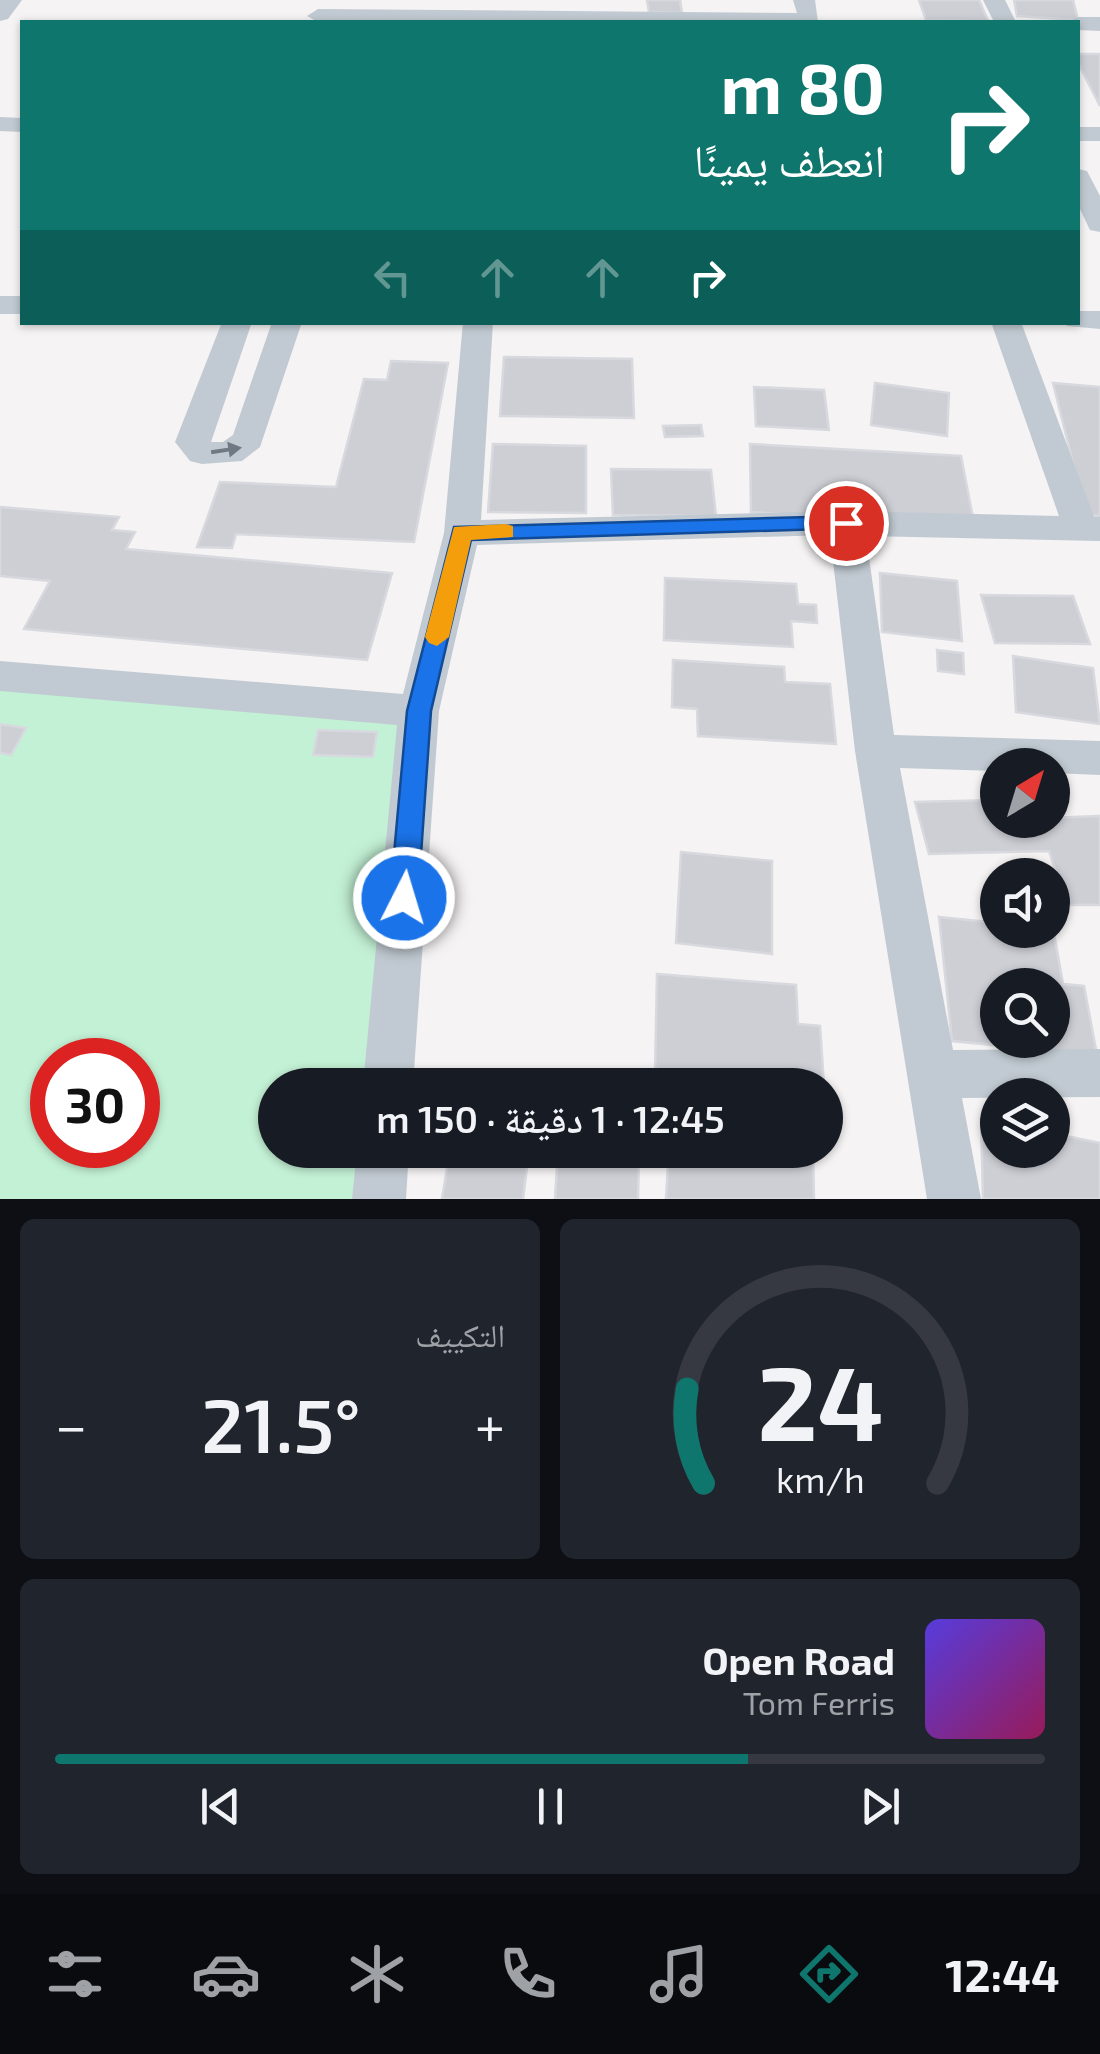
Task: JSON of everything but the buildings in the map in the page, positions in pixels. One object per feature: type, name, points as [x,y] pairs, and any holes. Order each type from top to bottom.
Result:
[{"type":"street","points":[[0,14],[11,0]]},
{"type":"street","points":[[320,13],[808,14]]},
{"type":"street","points":[[1080,181],[1100,224]]},
{"type":"street","points":[[236,325],[192,442],[202,452],[242,448],[286,325]]},
{"type":"street","points":[[389,1068],[419,711],[462,532],[478,325]]},
{"type":"street","points":[[462,532],[846,523],[1090,529],[1007,325]]},
{"type":"street","points":[[209,397],[262,399]]},
{"type":"street","points":[[846,523],[876,751],[954,1199]]},
{"type":"street","points":[[0,676],[419,711]]},
{"type":"street","points":[[876,751],[1100,758]]},
{"type":"street","points":[[931,1074],[1100,1074]]},
{"type":"street","points":[[379,1199],[382,1168]]},
{"type":"green space","points":[[0,676],[419,711],[389,1068],[258,1068],[258,1168],[382,1168],[379,1199],[0,1199]]},
{"type":"slow traffic","points":[[437,637],[462,532],[505,532]]},
{"type":"route","points":[[404,898],[419,711],[462,532],[846,523]]}]
